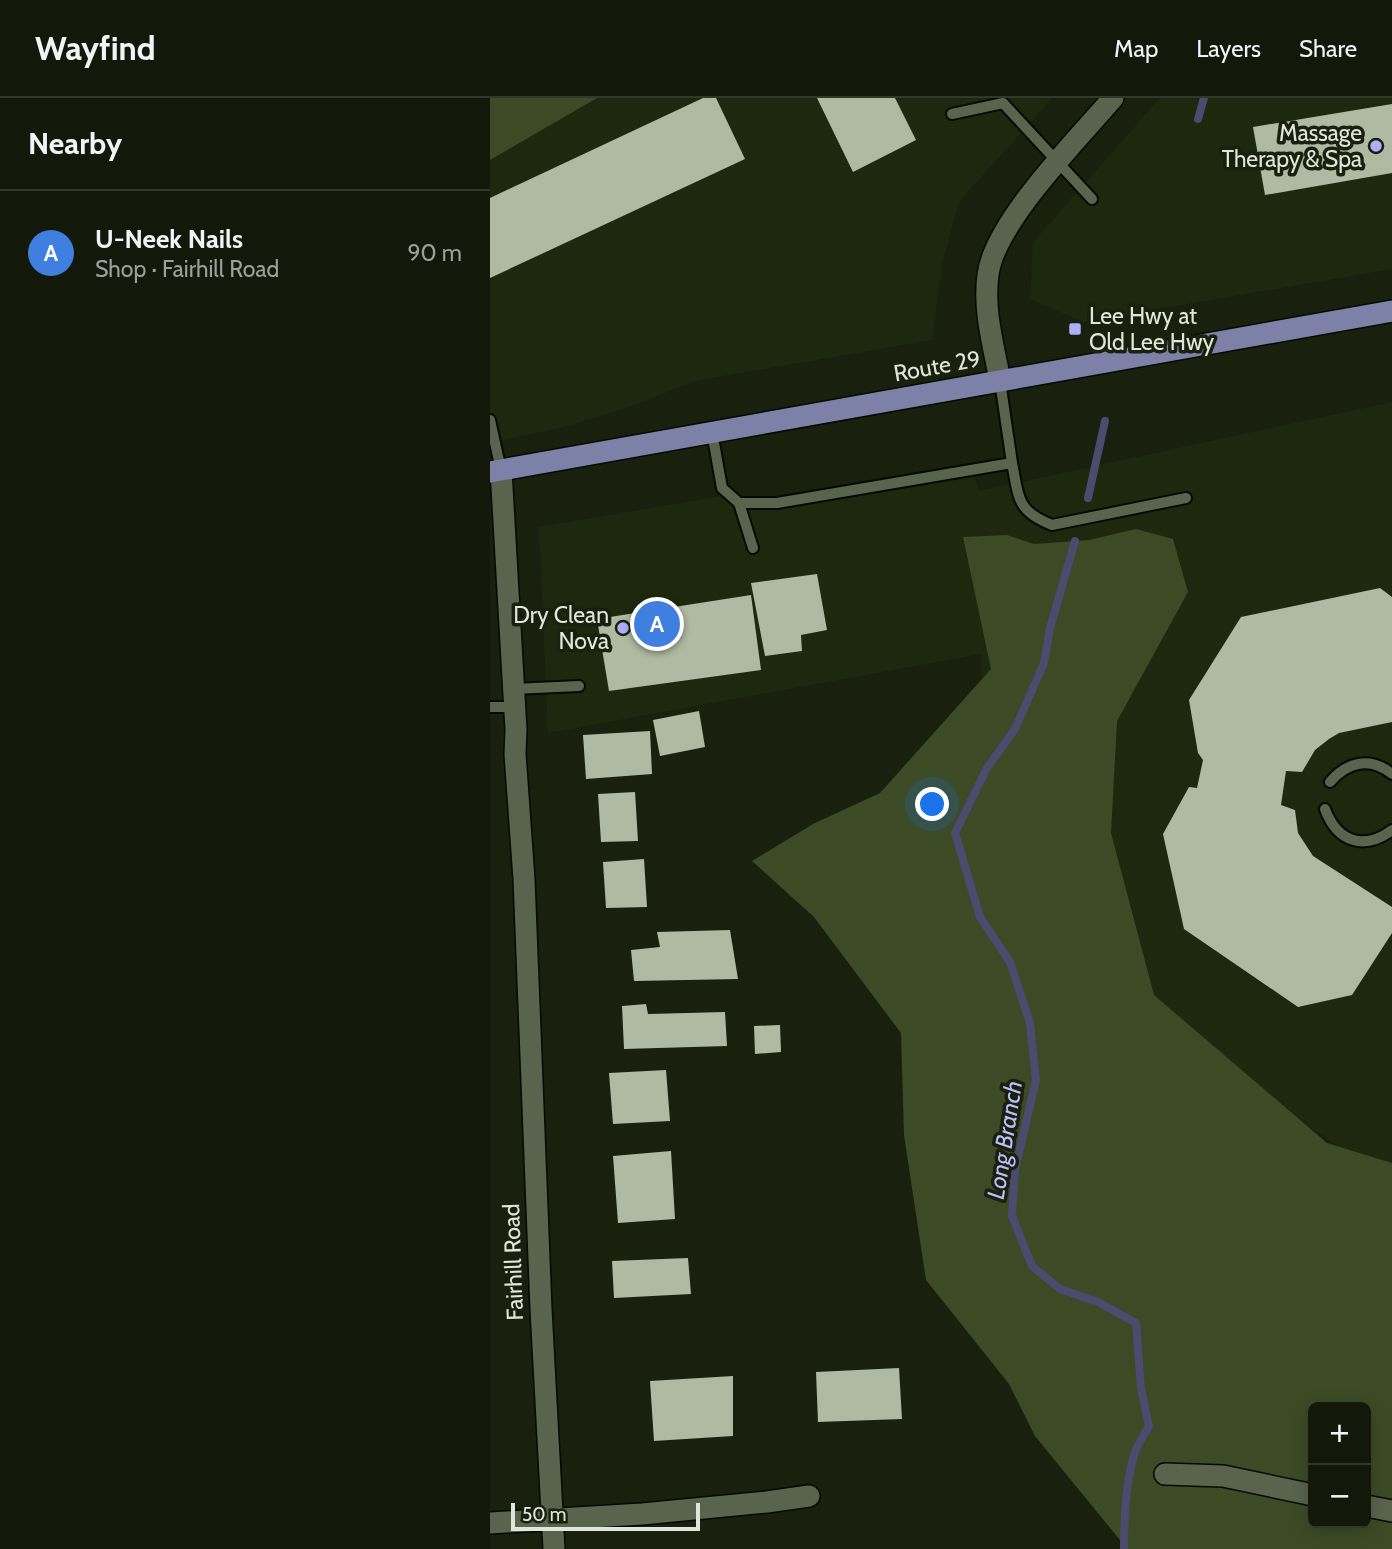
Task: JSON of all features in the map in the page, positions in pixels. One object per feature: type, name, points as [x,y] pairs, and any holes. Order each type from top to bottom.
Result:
[{"type":"main road","name":"Route 29","points":[[495,471],[1392,311]]},
{"type":"street","points":[[1000,381],[988,317],[988,273],[996,251],[1016,213],[1113,98]]},
{"type":"street","name":"Fairhill Road","points":[[495,471],[497,544],[513,698],[524,879],[541,1309],[554,1549]]},
{"type":"street","points":[[1165,1474],[1223,1476],[1308,1494]]},
{"type":"street","points":[[490,1523],[698,1509],[809,1496]]},
{"type":"street","points":[[1371,1507],[1392,1511]]},
{"type":"lane","points":[[952,114],[1003,103],[1092,199]]},
{"type":"lane","points":[[1000,381],[1020,502],[1033,518],[1052,525],[1186,498]]},
{"type":"lane","points":[[490,420],[495,471]]},
{"type":"lane","points":[[712,432],[722,488],[739,503],[752,548]]},
{"type":"lane","points":[[739,503],[777,503],[1012,463]]},
{"type":"lane","points":[[490,707],[513,698],[579,686]]},
{"type":"lane","points":[[1330,782],[1339,772],[1351,765],[1365,762],[1378,765],[1392,774]]},
{"type":"lane","points":[[1325,809],[1336,830],[1358,841],[1370,842],[1382,838],[1392,830]]},
{"type":"shaded area","points":[[490,98],[597,98],[490,160]]},
{"type":"shaded area","points":[[582,98],[1052,98],[959,202],[942,264],[932,340],[695,381],[630,407],[564,427],[490,443],[490,146]]},
{"type":"shaded area","points":[[1160,98],[1392,98],[1392,269],[1083,322],[1030,299],[1033,242]]},
{"type":"shaded area","points":[[1392,402],[1392,1182],[986,911],[981,654],[548,733],[539,527],[733,494],[737,510],[972,468],[979,491]]},
{"type":"shaded area","points":[[1136,529],[1173,539],[1188,592],[1117,721],[1111,833],[1154,995],[1327,1143],[1392,1163],[1392,1549],[1124,1549],[1124,1545],[1035,1436],[1009,1384],[926,1280],[904,1135],[901,1033],[814,917],[752,861],[813,824],[880,793],[991,669],[963,537],[1007,535],[1034,544],[1089,540]]},
{"type":"building","points":[[703,98],[716,98],[745,159],[490,278],[490,198]]},
{"type":"building","points":[[817,98],[895,98],[916,140],[853,172]]},
{"type":"building","points":[[1392,104],[1392,173],[1265,195],[1253,127]]},
{"type":"building","points":[[817,574],[827,630],[801,635],[802,651],[765,656],[751,583]]},
{"type":"building","points":[[1380,588],[1392,597],[1392,722],[1339,733],[1315,750],[1302,772],[1286,771],[1281,805],[1295,810],[1298,833],[1313,856],[1392,907],[1392,933],[1352,995],[1298,1007],[1184,929],[1163,834],[1189,787],[1197,788],[1203,760],[1198,753],[1189,700],[1241,617]]},
{"type":"building","points":[[751,595],[761,670],[609,691],[597,619]]},
{"type":"building","points":[[699,711],[705,747],[660,756],[653,720]]},
{"type":"building","points":[[650,731],[652,774],[586,779],[583,735]]},
{"type":"building","points":[[635,792],[638,841],[601,842],[598,794]]},
{"type":"building","points":[[644,859],[647,907],[606,908],[603,862]]},
{"type":"building","points":[[730,930],[738,979],[634,981],[631,950],[660,947],[657,932]]},
{"type":"building","points":[[646,1004],[648,1014],[725,1012],[727,1046],[624,1049],[622,1006]]},
{"type":"building","points":[[780,1025],[781,1052],[755,1054],[754,1026]]},
{"type":"building","points":[[666,1070],[670,1121],[613,1124],[609,1073]]},
{"type":"building","points":[[671,1151],[675,1219],[618,1223],[613,1156]]},
{"type":"building","points":[[688,1258],[691,1294],[614,1298],[612,1261]]},
{"type":"building","points":[[899,1368],[902,1419],[818,1422],[816,1372]]},
{"type":"building","points":[[733,1376],[733,1436],[654,1441],[650,1381]]},
{"type":"waterway","name":"Long Branch","points":[[1198,119],[1204,98]]},
{"type":"waterway","name":"Long Branch","points":[[1088,498],[1105,421]]},
{"type":"waterway","name":"Long Branch","points":[[1075,541],[1050,628],[1044,663],[1015,729],[987,768],[955,833],[980,917],[1010,962],[1030,1023],[1036,1080],[1015,1170],[1012,1216],[1032,1266],[1060,1289],[1098,1302],[1136,1323],[1141,1389],[1149,1426],[1136,1450],[1130,1472],[1124,1549]]},
{"type":"place","name":"Massage Therapy & Spa","points":[[1376,146]]},
{"type":"place","name":"Lee Hwy at Old Lee Hwy","points":[[1075,329]]},
{"type":"place","name":"U-Neek Nails","points":[[657,624]]},
{"type":"place","name":"Dry Clean Nova","points":[[623,628]]}]
